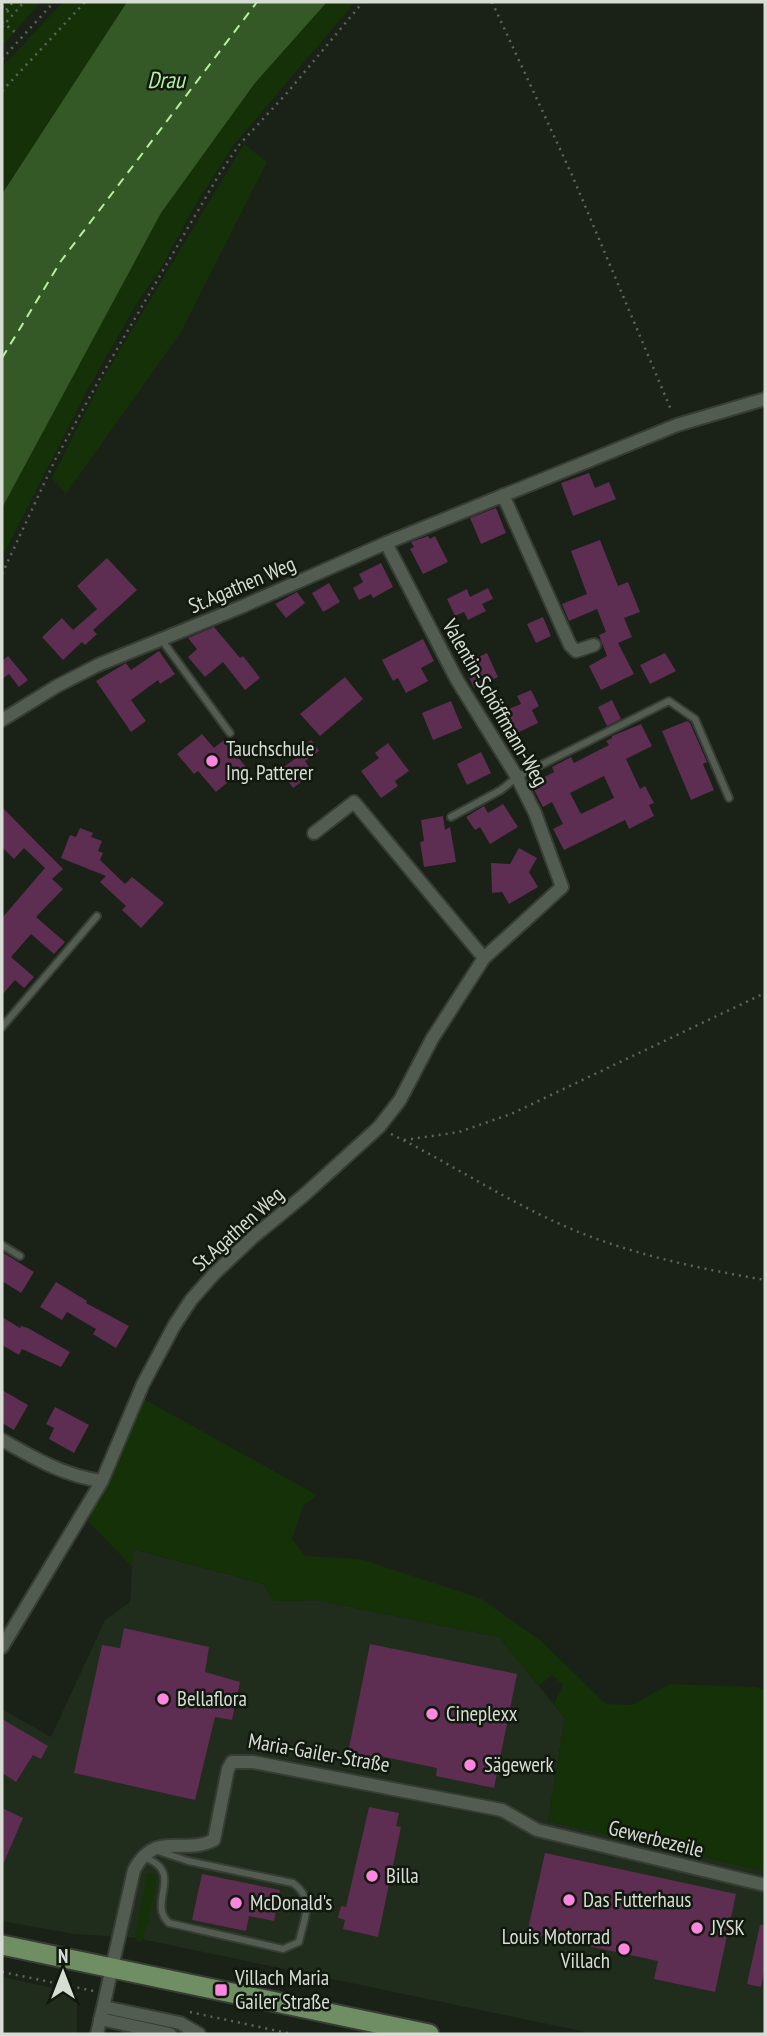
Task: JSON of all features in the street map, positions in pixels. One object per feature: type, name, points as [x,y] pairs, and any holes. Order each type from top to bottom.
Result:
[{"type":"main road","points":[[2,1945],[429,2034]]},
{"type":"street","name":"St.Agathen Weg","points":[[2,720],[57,686],[98,665],[242,607],[386,543],[677,425],[765,399]]},
{"type":"street","points":[[503,495],[570,645],[576,651],[594,645]]},
{"type":"street","name":"Valentin-Schöffmann-Weg","points":[[386,543],[457,680],[517,777],[535,813],[562,887]]},
{"type":"street","points":[[314,833],[354,802],[484,958]]},
{"type":"street","name":"St.Agathen Weg","points":[[2,1647],[102,1481],[143,1384],[191,1300],[214,1273],[253,1237],[379,1127],[400,1100],[432,1039],[484,958],[562,887]]},
{"type":"street","points":[[2,1440],[46,1465],[80,1478],[102,1481]]},
{"type":"street","name":"Maria-Gailer-Straße","points":[[147,1853],[171,1845],[198,1846],[214,1840],[228,1769],[232,1762],[253,1762],[502,1810],[537,1830]]},
{"type":"street","name":"Gewerbezeile","points":[[537,1830],[765,1885]]},
{"type":"street","points":[[97,2034],[134,1870],[147,1853]]},
{"type":"street","points":[[102,2013],[170,2034]]},
{"type":"street","points":[[102,2013],[180,2023],[200,2034]]},
{"type":"lane","points":[[161,639],[230,733]]},
{"type":"lane","points":[[451,817],[501,790],[517,777],[669,701],[695,719],[729,798]]},
{"type":"lane","points":[[2,1027],[97,916]]},
{"type":"lane","points":[[2,1245],[20,1256]]},
{"type":"lane","points":[[147,1853],[292,1883],[303,1890],[307,1900],[299,1942],[283,1949],[169,1923],[164,1919],[162,1910],[165,1880],[162,1868],[147,1853]]},
{"type":"path","points":[[6,10],[13,2]]},
{"type":"path","points":[[15,32],[3,25],[23,2]]},
{"type":"path","points":[[2,59],[54,2]]},
{"type":"path","points":[[2,91],[85,2]]},
{"type":"path","points":[[2,574],[55,460],[220,173],[239,145],[287,93],[363,2]]},
{"type":"path","points":[[492,2],[572,175],[677,425]]},
{"type":"path","points":[[2,6],[12,15]]},
{"type":"path","points":[[404,1140],[459,1132],[510,1114],[765,993]]},
{"type":"path","points":[[379,1127],[560,1224],[631,1249],[707,1270],[765,1280]]},
{"type":"path","points":[[2,1972],[82,1989]]},
{"type":"path","points":[[187,2011],[292,2034]]},
{"type":"shaded area","points":[[2,2],[41,2],[2,46]]},
{"type":"shaded area","points":[[63,2],[127,2],[2,194],[2,67]]},
{"type":"shaded area","points":[[327,2],[355,2],[233,146],[194,207],[160,270],[135,306],[87,391],[2,557],[2,508],[161,213],[255,83]]},
{"type":"shaded area","points":[[244,144],[267,162],[181,332],[66,494],[52,478],[100,383]]},
{"type":"shaded area","points":[[142,1398],[317,1495],[303,1506],[292,1539],[305,1556],[360,1559],[480,1598],[540,1640],[606,1704],[632,1705],[670,1684],[756,1687],[765,1690],[765,1871],[548,1821],[565,1718],[554,1704],[563,1685],[552,1675],[539,1686],[499,1637],[316,1600],[274,1601],[264,1584],[134,1549],[132,1567],[88,1521]]},
{"type":"shaded area","points":[[133,1549],[264,1584],[274,1601],[316,1600],[499,1637],[565,1718],[548,1821],[765,1871],[765,2034],[595,2034],[136,1938],[73,1934],[2,1921],[2,1709],[51,1737],[105,1620],[130,1602]]},
{"type":"shaded area","points":[[147,1873],[154,1874],[156,1880],[148,1926],[145,1928],[142,1942],[136,1941],[135,1936]]},
{"type":"shaded area","points":[[2,1977],[77,1993],[77,2034],[2,2034]]},
{"type":"water","name":"Drau","points":[[127,2],[327,2],[255,83],[161,213],[2,508],[2,194]]},
{"type":"building","points":[[589,473],[595,488],[609,482],[616,499],[573,516],[561,483]]},
{"type":"building","points":[[496,508],[506,533],[481,544],[470,518]]},
{"type":"building","points":[[428,536],[430,539],[435,536],[448,562],[423,574],[410,549],[414,547],[411,542]]},
{"type":"building","points":[[600,540],[618,586],[628,582],[640,612],[624,618],[632,637],[618,643],[634,674],[601,690],[589,666],[607,656],[599,635],[606,632],[597,609],[569,621],[562,604],[587,594],[571,551]]},
{"type":"building","points":[[107,558],[137,590],[93,630],[97,634],[85,645],[82,642],[63,660],[42,637],[62,618],[73,630],[97,609],[77,586]]},
{"type":"building","points":[[381,563],[393,587],[373,598],[371,594],[359,600],[353,588],[363,582],[359,574]]},
{"type":"building","points":[[329,583],[340,602],[323,612],[312,593]]},
{"type":"building","points":[[488,588],[493,599],[482,604],[486,611],[468,620],[464,612],[455,616],[447,599],[467,589],[470,597]]},
{"type":"building","points":[[297,592],[305,603],[286,618],[275,604]]},
{"type":"building","points":[[543,617],[551,636],[536,643],[527,624]]},
{"type":"building","points":[[214,627],[240,658],[243,656],[260,678],[245,690],[223,662],[205,677],[188,657],[197,649],[188,638]]},
{"type":"building","points":[[423,639],[434,661],[421,668],[428,681],[406,693],[398,678],[393,681],[382,660]]},
{"type":"building","points":[[159,651],[175,674],[160,684],[158,680],[131,700],[146,721],[131,732],[96,681],[126,663],[131,670]]},
{"type":"building","points":[[487,653],[498,677],[474,688],[463,664]]},
{"type":"building","points":[[665,653],[676,671],[650,684],[640,665]]},
{"type":"building","points":[[8,656],[28,680],[19,687],[9,674],[2,679],[2,661]]},
{"type":"building","points":[[345,677],[363,699],[320,736],[300,714]]},
{"type":"building","points":[[531,690],[539,706],[532,710],[538,723],[515,734],[504,711],[521,704],[517,696]]},
{"type":"building","points":[[612,700],[621,719],[607,726],[598,707]]},
{"type":"building","points":[[451,701],[462,728],[433,740],[422,713]]},
{"type":"building","points":[[687,721],[707,762],[703,764],[714,790],[691,800],[662,731]]},
{"type":"building","points":[[641,724],[652,746],[626,759],[640,789],[645,786],[654,803],[649,805],[654,816],[629,829],[625,820],[564,850],[553,829],[563,824],[552,802],[543,807],[531,784],[554,772],[552,767],[571,757],[574,763],[609,745],[606,741]],"holes":[[[604,776],[614,798],[581,814],[570,793]]]},
{"type":"building","name":"Tauchschule Ing. Patterer","points":[[202,734],[214,748],[224,740],[246,767],[216,792],[198,771],[194,774],[177,754]]},
{"type":"building","points":[[311,740],[319,751],[305,761],[313,773],[293,788],[280,770],[297,757],[294,753]]},
{"type":"building","points":[[388,743],[409,771],[395,781],[398,786],[381,798],[361,771],[379,758],[375,753]]},
{"type":"building","points":[[481,752],[491,773],[467,785],[457,764]]},
{"type":"building","points":[[503,804],[518,827],[490,844],[480,827],[475,830],[466,817],[484,806],[488,813]]},
{"type":"building","points":[[2,807],[63,869],[52,879],[63,889],[36,917],[65,942],[54,954],[31,934],[11,957],[34,977],[24,988],[15,980],[2,995],[2,918],[45,868],[24,848],[14,859],[2,847]]},
{"type":"building","points":[[443,816],[445,830],[450,827],[456,862],[424,867],[420,842],[424,841],[421,820]]},
{"type":"building","points":[[80,828],[93,833],[91,837],[102,841],[98,851],[103,853],[100,860],[125,884],[132,877],[164,903],[141,928],[122,910],[126,906],[100,882],[106,876],[61,858],[70,835],[76,837]]},
{"type":"building","points":[[519,848],[537,858],[529,872],[538,887],[509,904],[502,892],[492,893],[491,863],[510,864]]},
{"type":"building","points":[[2,1252],[34,1272],[21,1293],[2,1281]]},
{"type":"building","points":[[56,1282],[87,1301],[86,1303],[129,1326],[116,1348],[93,1334],[96,1329],[67,1312],[62,1320],[40,1307]]},
{"type":"building","points":[[2,1317],[20,1328],[28,1328],[70,1352],[61,1367],[22,1349],[19,1355],[2,1345]]},
{"type":"building","points":[[2,1390],[28,1405],[14,1430],[2,1423]]},
{"type":"building","points":[[55,1407],[89,1425],[74,1453],[49,1439],[54,1428],[46,1424]]},
{"type":"building","name":"Bellaflora","points":[[124,1628],[209,1647],[205,1672],[240,1682],[232,1720],[215,1717],[195,1800],[74,1773],[102,1645],[120,1648]]},
{"type":"building","name":"Cineplexx","points":[[370,1644],[517,1674],[494,1788],[436,1776],[437,1768],[375,1755],[373,1763],[347,1758]]},
{"type":"building","points":[[2,1719],[48,1746],[41,1759],[33,1755],[16,1782],[2,1773]]},
{"type":"building","name":"Billa","points":[[369,1807],[399,1813],[396,1826],[401,1827],[378,1937],[343,1929],[345,1920],[338,1918],[341,1906],[346,1907]]},
{"type":"building","points":[[2,1808],[23,1818],[2,1867]]},
{"type":"building","points":[[545,1853],[736,1894],[715,1992],[654,1979],[658,1961],[527,1933]]},
{"type":"building","name":"McDonald's","points":[[202,1874],[280,1890],[274,1921],[249,1916],[246,1931],[192,1920]]},
{"type":"building","points":[[760,1925],[765,1925],[765,1967],[761,1987],[747,1984]]},
{"type":"ferry route","points":[[2,358],[61,261],[257,2]]},
{"type":"place","name":"Tauchschule Ing. Patterer","points":[[212,761]]},
{"type":"place","name":"Bellaflora","points":[[163,1699]]},
{"type":"place","name":"Cineplexx","points":[[432,1714]]},
{"type":"place","name":"Sägewerk","points":[[470,1765]]},
{"type":"place","name":"Billa","points":[[372,1876]]},
{"type":"place","name":"Das Futterhaus","points":[[569,1900]]},
{"type":"place","name":"McDonald's","points":[[236,1903]]},
{"type":"place","name":"JYSK","points":[[697,1928]]},
{"type":"place","name":"Louis Motorrad Villach","points":[[624,1949]]},
{"type":"place","name":"Villach Maria Gailer Straße","points":[[221,1990]]}]
